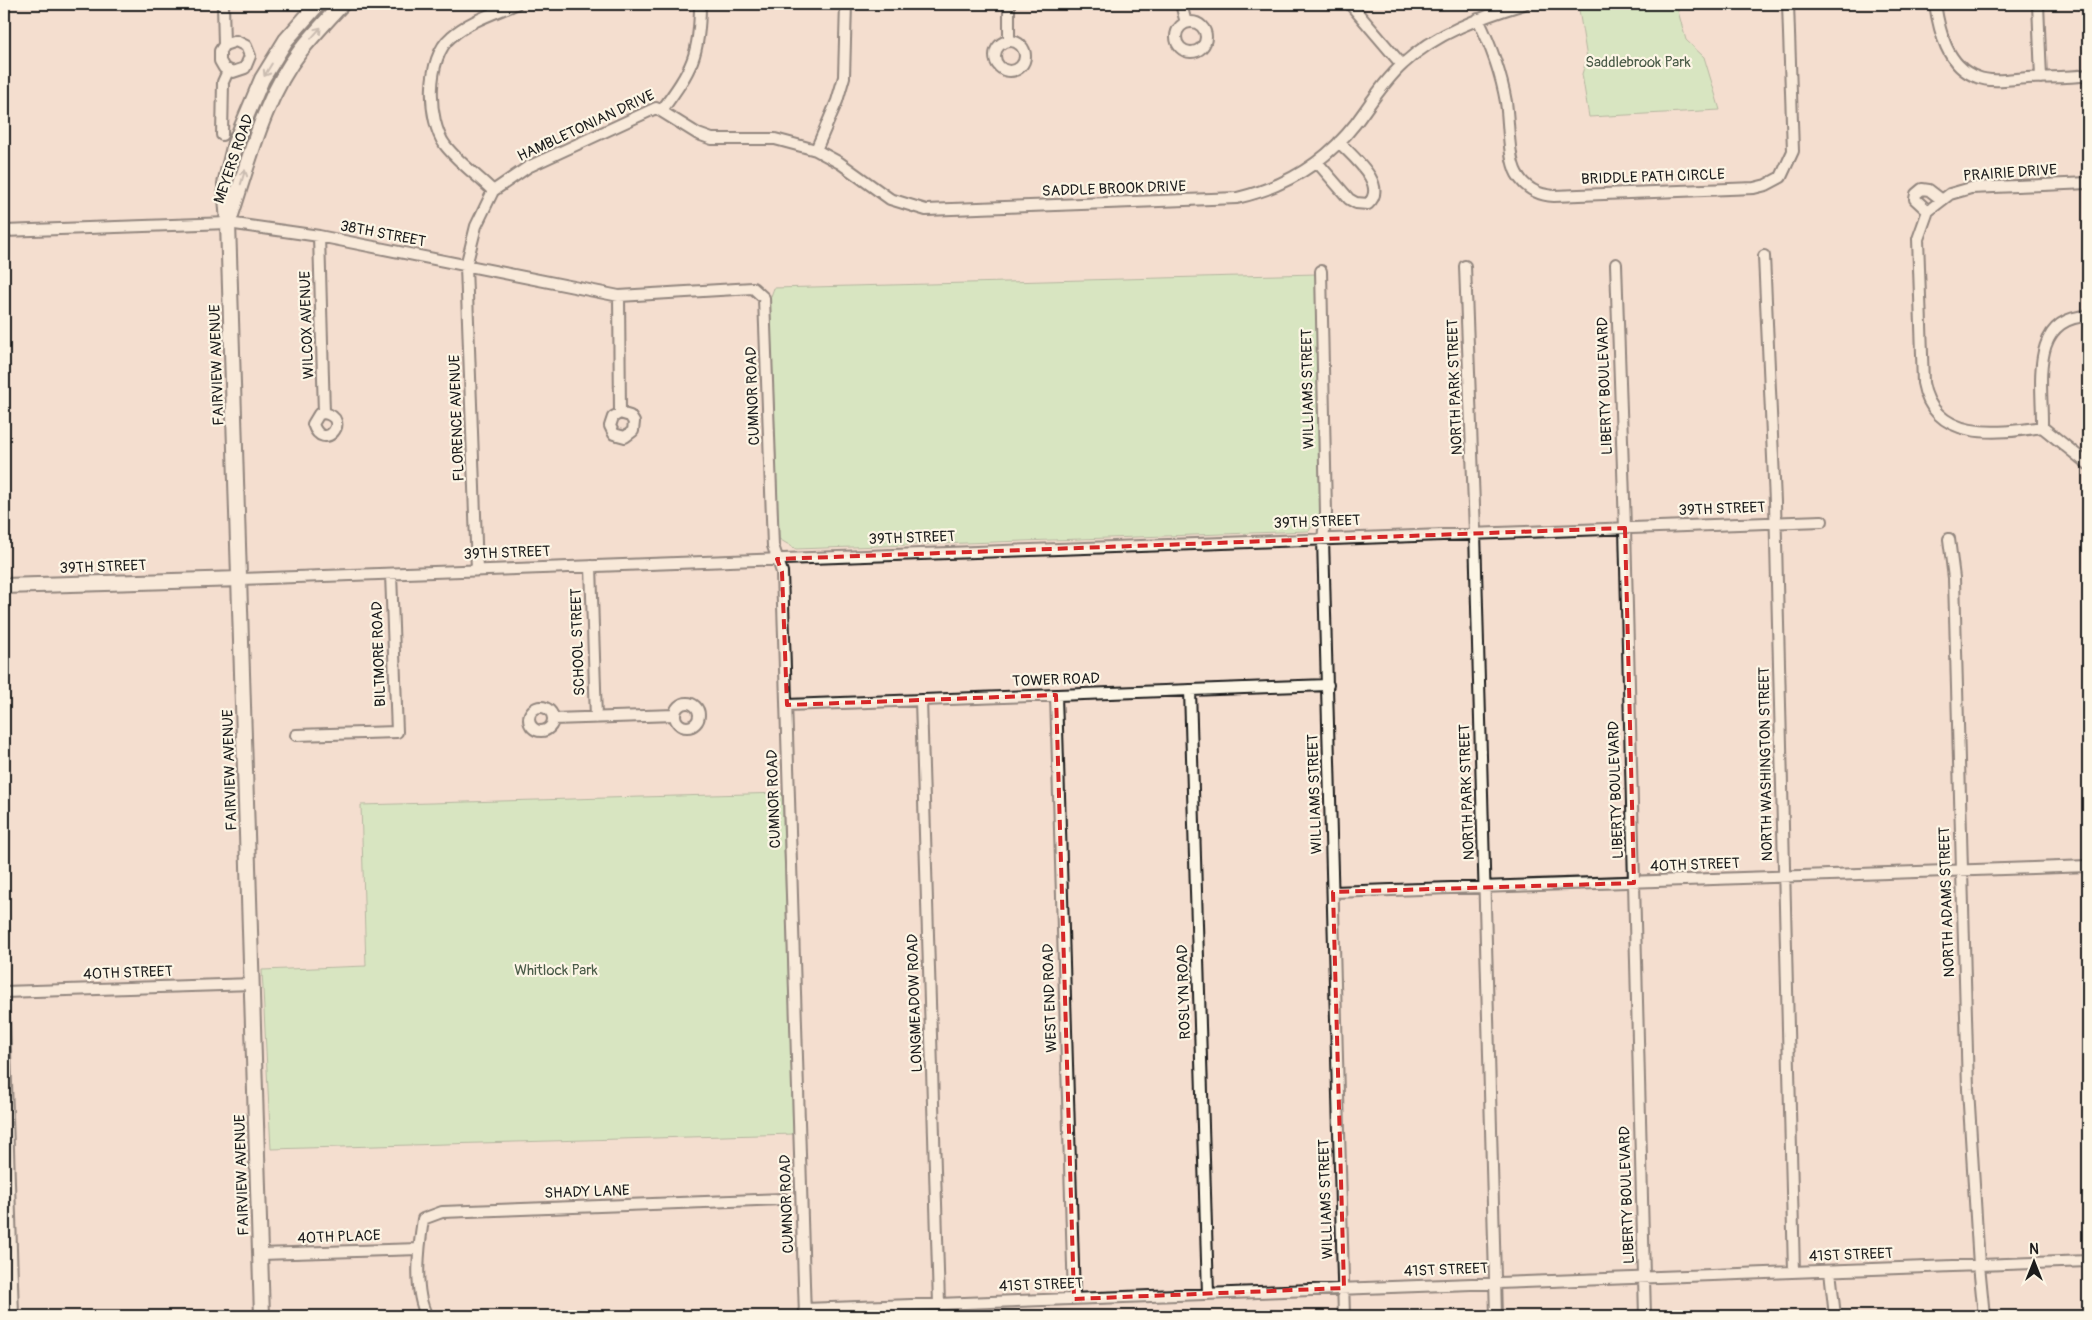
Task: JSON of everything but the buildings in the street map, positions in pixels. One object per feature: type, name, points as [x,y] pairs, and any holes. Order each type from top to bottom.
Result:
[{"type":"street","points":[[222,4],[224,45],[220,52],[220,61],[228,71],[237,72],[243,70],[248,65],[250,56],[246,46],[240,42],[231,42],[224,45]]},
{"type":"street","name":"MEYERS ROAD","points":[[228,223],[225,184],[235,144],[262,80],[286,40],[318,4]]},
{"type":"street","name":"MEYERS ROAD","points":[[228,223],[252,149],[278,87],[300,50],[342,4]]},
{"type":"street","points":[[466,266],[476,226],[493,191],[445,146],[436,124],[432,88],[437,59],[450,38],[469,25],[516,4]]},
{"type":"street","name":"HAMBLETONIAN DRIVE","points":[[493,191],[538,162],[656,108],[662,110],[684,80],[695,57],[700,38],[700,4]]},
{"type":"street","points":[[816,150],[837,101],[844,77],[846,4]]},
{"type":"street","points":[[1009,4],[1009,41]]},
{"type":"street","points":[[1180,4],[1186,23]]},
{"type":"street","points":[[1350,4],[1402,65]]},
{"type":"street","name":"SADDLE BROOK DRIVE","points":[[662,110],[698,134],[712,139],[775,139],[816,150],[840,163],[890,199],[913,208],[934,210],[1219,201],[1254,194],[1296,177],[1317,162],[1339,142],[1402,65],[1430,43],[1478,19],[1524,4]]},
{"type":"street","name":"BRIDDLE PATH CIRCLE","points":[[1478,19],[1491,46],[1499,71],[1506,103],[1513,165],[1524,185],[1538,193],[1554,196],[1754,188],[1766,185],[1781,177],[1793,152],[1788,4]]},
{"type":"street","points":[[1935,4],[1939,29],[1947,50],[1964,70],[1976,77],[1992,80],[2088,75]]},
{"type":"street","points":[[2038,4],[2041,78]]},
{"type":"street","points":[[222,135],[223,82],[228,71]]},
{"type":"street","points":[[1317,162],[1349,199],[1356,203],[1368,204],[1373,199],[1375,191],[1373,180],[1339,142]]},
{"type":"street","name":"PRAIRIE DRIVE","points":[[1928,211],[1954,192],[1972,188],[2088,183]]},
{"type":"street","points":[[1939,202],[1929,190],[1922,189],[1916,194],[1915,199],[1928,211],[1920,228],[1918,245],[1923,383],[1927,398],[1938,414],[1953,424],[1969,431],[2016,431],[2042,426],[2088,461]]},
{"type":"street","name":"38TH STREET","points":[[4,231],[228,223],[319,236],[619,296],[753,288]]},
{"type":"street","name":"FAIRVIEW AVENUE","points":[[228,223],[262,1316]]},
{"type":"street","name":"WILCOX AVENUE","points":[[319,236],[324,412]]},
{"type":"street","name":"NORTH WASHINGTON STREET","points":[[1764,256],[1774,523],[1794,1272]]},
{"type":"street","name":"LIBERTY BOULEVARD","points":[[1616,264],[1646,1316]]},
{"type":"street","name":"FLORENCE AVENUE","points":[[466,266],[477,570]]},
{"type":"street","name":"NORTH PARK STREET","points":[[1465,266],[1475,532],[1496,1316]]},
{"type":"street","name":"WILLIAMS STREET","points":[[1321,271],[1326,513],[1323,538],[1344,1316]]},
{"type":"street","name":"CUMNOR ROAD","points":[[753,288],[764,298],[773,546],[782,572],[805,1313]]},
{"type":"street","points":[[619,296],[620,413]]},
{"type":"street","points":[[2042,426],[2044,348],[2056,327],[2071,319],[2088,316]]},
{"type":"street","name":"39TH STREET","points":[[4,586],[391,574],[1475,532],[1822,521]]},
{"type":"street","name":"NORTH ADAMS STREET","points":[[1949,538],[1954,578],[1968,1089],[1978,1265],[1984,1316]]},
{"type":"street","name":"SCHOOL STREET","points":[[591,566],[596,718]]},
{"type":"street","name":"BILTMORE ROAD","points":[[296,735],[397,732],[391,574]]},
{"type":"street","name":"TOWER ROAD","points":[[787,705],[1328,685]]},
{"type":"street","name":"ROSLYN ROAD","points":[[1190,690],[1208,1294]]},
{"type":"street","name":"WEST END ROAD","points":[[1056,695],[1074,1299]]},
{"type":"street","name":"LONGMEADOW ROAD","points":[[921,700],[939,1304]]},
{"type":"street","points":[[553,719],[675,715]]},
{"type":"street","name":"40TH STREET","points":[[1333,892],[2088,866]]},
{"type":"street","name":"40TH STREET","points":[[4,992],[253,984]]},
{"type":"street","points":[[4,1016],[13,1316]]},
{"type":"street","name":"SHADY LANE","points":[[419,1249],[423,1219],[442,1212],[784,1199]]},
{"type":"street","points":[[419,1249],[420,1299],[427,1316]]},
{"type":"street","name":"40TH PLACE","points":[[261,1254],[419,1249]]},
{"type":"street","name":"41ST STREET","points":[[805,1313],[939,1304],[2088,1261]]},
{"type":"street","points":[[1830,1271],[1835,1316]]},
{"type":"highlighted area","points":[[1625,528],[1634,883],[1333,892],[1344,1288],[1074,1299],[1056,695],[787,705],[782,572],[777,559]]},
{"type":"shaded area","points":[[1344,1308],[1344,1316],[1101,1316]]},
{"type":"green space","name":"Saddlebrook Park","points":[[1578,4],[1676,4],[1686,40],[1704,57],[1720,110],[1589,117],[1582,74],[1587,58]]},
{"type":"green space","points":[[1317,274],[1323,508],[1309,531],[796,549],[779,539],[770,299],[774,288]]},
{"type":"green space","name":"Whitlock Park","points":[[782,793],[794,1134],[271,1149],[262,970],[366,966],[361,805]]}]
